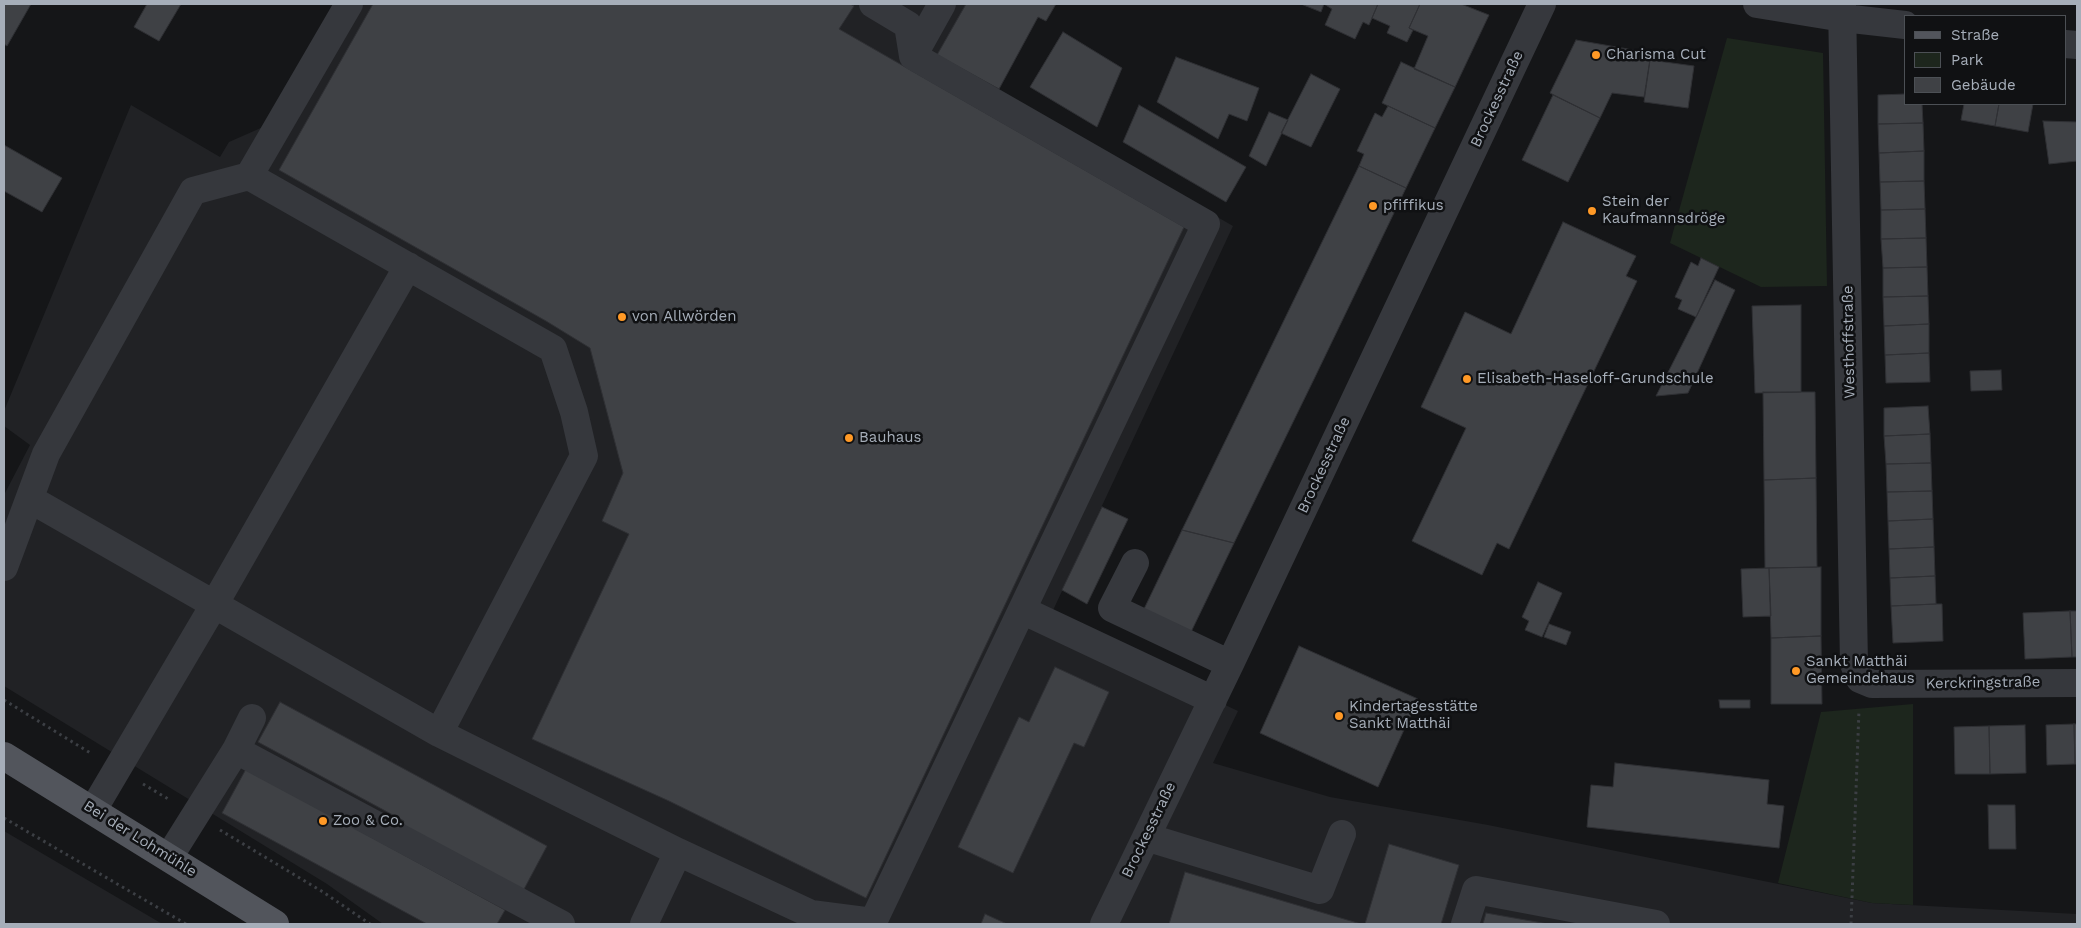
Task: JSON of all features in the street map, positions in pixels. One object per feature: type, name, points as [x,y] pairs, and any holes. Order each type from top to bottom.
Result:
[{"type":"main road","name":"Bei der Lohmühle","points":[[4,756],[275,924]]},
{"type":"street","points":[[4,567],[46,454],[193,192],[249,176],[349,4]]},
{"type":"street","points":[[874,4],[908,25],[913,56]]},
{"type":"street","points":[[913,56],[942,4]]},
{"type":"street","name":"Brockesstraße","points":[[1104,924],[1213,700],[1542,4]]},
{"type":"street","points":[[1757,4],[1843,11],[1904,25]]},
{"type":"street","name":"Westhoffstraße","points":[[1843,11],[1854,664],[1860,678]]},
{"type":"street","points":[[30,499],[439,733],[678,852],[811,914],[873,922],[1206,224],[913,56]]},
{"type":"street","points":[[249,176],[408,266],[437,271],[553,349],[574,412],[584,456],[439,733]]},
{"type":"street","points":[[93,810],[214,605],[408,266]]},
{"type":"street","points":[[1135,563],[1112,608],[1230,664]]},
{"type":"street","points":[[1022,610],[1213,700]]},
{"type":"street","name":"Kerckringstraße","points":[[1860,678],[1872,684],[2077,682]]},
{"type":"street","points":[[169,857],[236,750],[252,718]]},
{"type":"street","points":[[236,750],[545,921]]},
{"type":"street","points":[[1146,837],[1320,890],[1342,834]]},
{"type":"street","points":[[644,924],[678,852]]},
{"type":"street","points":[[1465,924],[1476,890],[1656,924]]},
{"type":"path","points":[[1851,924],[1860,678]]},
{"type":"path","points":[[4,818],[186,924]]},
{"type":"shaded area","points":[[335,4],[966,4],[938,56],[1233,226],[1048,621],[1238,711],[1213,763],[1330,797],[1488,825],[1872,903],[2077,914],[2077,924],[383,924],[327,884],[4,686],[4,495],[30,445],[4,426],[4,411],[131,105],[220,157],[229,142],[263,127]]},
{"type":"shaded area","points":[[4,831],[159,922],[163,924],[4,924]]},
{"type":"green space","points":[[1727,38],[1823,53],[1827,286],[1761,287],[1670,243]]},
{"type":"green space","points":[[1913,704],[1913,905],[1872,903],[1778,883],[1821,712]]},
{"type":"building","points":[[4,4],[31,4],[7,46],[4,44]]},
{"type":"building","points":[[147,4],[181,4],[159,41],[134,27]]},
{"type":"building","name":"Bauhaus","points":[[373,4],[850,4],[854,6],[839,29],[1184,227],[866,898],[669,801],[532,739],[629,534],[602,521],[623,473],[590,348],[546,321],[279,170]]},
{"type":"building","points":[[966,4],[1056,4],[1046,21],[1038,17],[999,89],[937,55]]},
{"type":"building","points":[[1301,4],[1324,4],[1321,12]]},
{"type":"building","points":[[1324,4],[1378,4],[1369,25],[1363,22],[1355,39],[1325,25],[1332,9]]},
{"type":"building","points":[[1378,4],[1420,4],[1409,28],[1413,30],[1407,42],[1387,33],[1390,26],[1372,18]]},
{"type":"building","points":[[1420,4],[1461,4],[1489,15],[1455,87],[1414,69],[1428,36],[1409,28]]},
{"type":"building","points":[[1063,32],[1122,68],[1097,127],[1030,87]]},
{"type":"building","points":[[1576,40],[1651,53],[1644,97],[1612,93],[1600,118],[1550,93]]},
{"type":"building","points":[[1176,57],[1259,88],[1247,121],[1229,114],[1218,139],[1157,102]]},
{"type":"building","points":[[1650,60],[1694,66],[1688,108],[1644,102]]},
{"type":"building","points":[[1401,62],[1455,87],[1435,128],[1382,103]]},
{"type":"building","points":[[1311,74],[1340,89],[1311,147],[1281,133]]},
{"type":"building","points":[[1904,94],[1904,105],[1922,105],[1923,123],[1878,124],[1878,95]]},
{"type":"building","points":[[1553,95],[1600,118],[1568,182],[1522,160]]},
{"type":"building","points":[[1139,105],[1246,167],[1226,202],[1123,142]]},
{"type":"building","points":[[1964,105],[1999,105],[1995,126],[1961,120]]},
{"type":"building","points":[[1999,105],[2033,105],[2028,132],[1995,126]]},
{"type":"building","points":[[1388,106],[1435,128],[1406,188],[1359,166],[1364,154],[1357,151],[1375,113],[1382,117]]},
{"type":"building","points":[[1269,112],[1288,120],[1266,166],[1249,156]]},
{"type":"building","points":[[2043,121],[2077,122],[2077,161],[2049,164]]},
{"type":"building","points":[[1923,123],[1924,151],[1879,153],[1878,124]]},
{"type":"building","points":[[4,145],[62,178],[42,212],[4,191]]},
{"type":"building","points":[[1924,151],[1924,181],[1880,182],[1879,153]]},
{"type":"building","points":[[1359,166],[1406,188],[1315,377],[1234,543],[1182,530]]},
{"type":"building","points":[[1924,181],[1925,209],[1881,210],[1880,182]]},
{"type":"building","points":[[1925,209],[1926,238],[1881,239],[1881,210]]},
{"type":"building","name":"Elisabeth-Haseloff-Grundschule","points":[[1563,222],[1636,256],[1626,276],[1637,281],[1509,549],[1497,543],[1482,575],[1412,541],[1466,428],[1421,407],[1465,312],[1511,334]]},
{"type":"building","points":[[1926,238],[1927,267],[1883,268],[1881,239]]},
{"type":"building","points":[[1701,258],[1719,267],[1696,317],[1678,309],[1682,300],[1675,297],[1691,262],[1698,266]]},
{"type":"building","points":[[1927,267],[1928,296],[1883,297],[1883,268]]},
{"type":"building","points":[[1715,280],[1735,290],[1688,393],[1656,396]]},
{"type":"building","points":[[1928,296],[1929,324],[1884,326],[1883,297]]},
{"type":"building","points":[[1801,305],[1801,392],[1755,393],[1752,306]]},
{"type":"building","points":[[1929,324],[1929,353],[1885,355],[1884,326]]},
{"type":"building","points":[[1929,353],[1930,382],[1886,383],[1885,355]]},
{"type":"building","points":[[2001,370],[2002,390],[1971,391],[1970,371]]},
{"type":"building","points":[[1763,392],[1815,392],[1816,478],[1764,480]]},
{"type":"building","points":[[1928,406],[1930,434],[1884,436],[1884,408]]},
{"type":"building","points":[[1930,434],[1931,463],[1886,464],[1884,436]]},
{"type":"building","points":[[1931,463],[1932,491],[1887,492],[1886,464]]},
{"type":"building","points":[[1816,478],[1817,567],[1765,568],[1764,480]]},
{"type":"building","points":[[1932,491],[1933,519],[1888,521],[1887,492]]},
{"type":"building","points":[[1102,507],[1128,519],[1087,604],[1062,590]]},
{"type":"building","points":[[1933,519],[1934,547],[1889,549],[1888,521]]},
{"type":"building","points":[[1182,530],[1234,543],[1191,632],[1144,609]]},
{"type":"building","points":[[1934,547],[1935,576],[1890,578],[1889,549]]},
{"type":"building","points":[[1821,567],[1821,636],[1771,638],[1769,568]]},
{"type":"building","points":[[1769,568],[1771,616],[1743,617],[1741,569]]},
{"type":"building","points":[[1935,576],[1936,604],[1891,606],[1890,578]]},
{"type":"building","points":[[1538,582],[1562,593],[1542,637],[1525,630],[1529,621],[1522,617]]},
{"type":"building","points":[[1942,604],[1943,641],[1893,643],[1891,606]]},
{"type":"building","points":[[2070,611],[2077,611],[2077,657],[2072,657]]},
{"type":"building","points":[[2070,611],[2072,657],[2025,659],[2023,613]]},
{"type":"building","points":[[1549,624],[1571,632],[1566,645],[1544,637]]},
{"type":"building","name":"Sankt Matthäi Gemeindehaus","points":[[1821,636],[1822,704],[1771,704],[1771,638]]},
{"type":"building","name":"Kindertagesstätte Sankt Matthäi","points":[[1299,646],[1418,699],[1378,787],[1260,733]]},
{"type":"building","points":[[1055,667],[1109,692],[1084,747],[1074,743],[1013,873],[958,847],[1019,717],[1029,722]]},
{"type":"building","points":[[1719,700],[1750,700],[1750,708],[1720,708]]},
{"type":"building","points":[[280,702],[547,846],[523,891],[402,826],[404,821],[258,742]]},
{"type":"building","points":[[2074,724],[2077,724],[2077,764],[2075,764]]},
{"type":"building","points":[[2074,724],[2075,764],[2047,765],[2046,725]]},
{"type":"building","points":[[2025,725],[2026,773],[1990,774],[1989,726]]},
{"type":"building","points":[[1989,726],[1990,774],[1955,774],[1954,727]]},
{"type":"building","points":[[1615,763],[1769,780],[1767,804],[1784,806],[1779,848],[1587,827],[1591,785],[1613,787]]},
{"type":"building","points":[[246,769],[505,910],[497,924],[427,924],[222,813]]},
{"type":"building","points":[[1988,805],[2015,805],[2016,849],[1989,849]]},
{"type":"building","points":[[1389,844],[1459,865],[1441,924],[1365,924]]},
{"type":"building","points":[[1185,872],[1361,924],[1169,924]]},
{"type":"building","points":[[1486,913],[1548,924],[1483,924]]},
{"type":"building","points":[[985,914],[1007,924],[981,924]]},
{"type":"place","name":"Charisma Cut","points":[[1596,55]]},
{"type":"place","name":"pfiffikus","points":[[1373,206]]},
{"type":"place","name":"Stein der Kaufmannsdröge","points":[[1592,211]]},
{"type":"place","name":"von Allwörden","points":[[622,317]]},
{"type":"place","name":"Elisabeth-Haseloff-Grundschule","points":[[1467,379]]},
{"type":"place","name":"Bauhaus","points":[[849,438]]},
{"type":"place","name":"Sankt Matthäi Gemeindehaus","points":[[1796,671]]},
{"type":"place","name":"Kindertagesstätte Sankt Matthäi","points":[[1339,716]]},
{"type":"place","name":"Zoo & Co.","points":[[323,821]]}]
